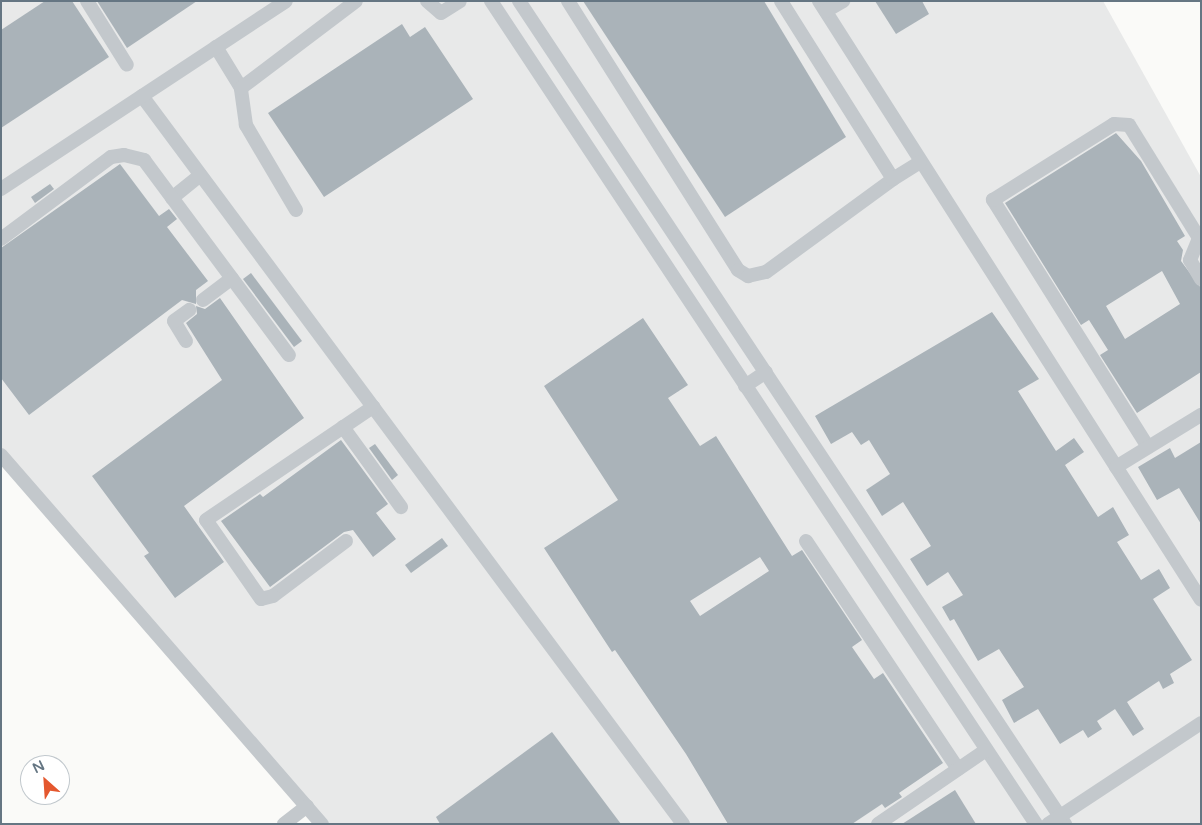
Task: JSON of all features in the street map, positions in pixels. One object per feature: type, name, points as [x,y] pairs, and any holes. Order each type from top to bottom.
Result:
[{"type":"street","points":[[87,1],[127,65]]},
{"type":"street","points":[[1,189],[286,1]]},
{"type":"street","points":[[241,88],[356,1]]},
{"type":"street","points":[[427,1],[441,13],[460,1]]},
{"type":"street","points":[[491,1],[1036,824]]},
{"type":"street","points":[[519,1],[1063,820]]},
{"type":"street","points":[[568,1],[738,270],[748,276],[766,272],[919,163]]},
{"type":"street","points":[[781,1],[893,180]]},
{"type":"street","points":[[843,1],[823,6],[919,163],[1201,600]]},
{"type":"street","points":[[216,47],[241,88],[246,125],[296,210]]},
{"type":"street","points":[[142,96],[683,824]]},
{"type":"street","points":[[1148,447],[993,200],[1114,124],[1129,125],[1199,238],[1190,260],[1201,279]]},
{"type":"street","points":[[1,239],[111,157],[124,155],[144,160],[289,355]]},
{"type":"street","points":[[172,198],[200,175]]},
{"type":"street","points":[[203,300],[232,278]]},
{"type":"street","points":[[186,340],[174,321],[189,310]]},
{"type":"street","points":[[745,386],[766,372]]},
{"type":"street","points":[[346,541],[273,596],[261,599],[206,520],[373,407]]},
{"type":"street","points":[[1116,467],[1201,415]]},
{"type":"street","points":[[343,427],[401,507]]},
{"type":"street","points":[[1,455],[322,824]]},
{"type":"street","points":[[806,541],[958,769]]},
{"type":"street","points":[[1048,824],[1063,820],[1201,723]]},
{"type":"street","points":[[878,824],[986,750]]},
{"type":"street","points":[[284,824],[307,806]]},
{"type":"shaded area","points":[[1,1],[1103,1],[1201,177],[1201,824],[321,824],[1,454]]},
{"type":"building","points":[[45,1],[72,1],[109,57],[1,128],[1,30]]},
{"type":"building","points":[[97,1],[197,1],[127,48]]},
{"type":"building","points":[[583,1],[764,1],[846,137],[725,217]]},
{"type":"building","points":[[875,1],[922,1],[929,14],[896,34]]},
{"type":"building","points":[[402,24],[410,37],[425,27],[473,99],[324,197],[268,113]]},
{"type":"building","points":[[1116,133],[1141,161],[1185,236],[1177,241],[1183,250],[1181,261],[1201,288],[1201,372],[1137,413],[1100,355],[1108,350],[1089,320],[1081,325],[1005,203]],"holes":[[[1162,271],[1180,304],[1125,339],[1106,306]]]},
{"type":"building","points":[[120,164],[159,216],[169,209],[177,219],[167,227],[208,281],[196,290],[196,304],[182,300],[29,415],[1,378],[1,248]]},
{"type":"building","points":[[50,184],[54,189],[35,203],[31,197]]},
{"type":"building","points":[[251,273],[302,341],[294,347],[243,279]]},
{"type":"building","points":[[220,298],[304,418],[184,506],[224,562],[175,598],[144,556],[149,553],[92,476],[222,380],[186,323],[197,314],[196,306],[205,309]]},
{"type":"building","points":[[992,312],[1039,379],[1018,391],[1056,451],[1074,438],[1084,452],[1065,465],[1098,517],[1113,507],[1129,535],[1117,542],[1141,580],[1159,569],[1170,588],[1153,599],[1192,660],[1170,674],[1174,683],[1163,689],[1159,681],[1127,702],[1144,729],[1133,736],[1115,709],[1097,721],[1102,729],[1088,738],[1083,730],[1060,744],[1038,709],[1014,723],[1002,700],[1024,687],[999,649],[978,661],[954,619],[950,621],[942,607],[963,595],[948,572],[927,586],[910,559],[931,546],[903,502],[882,516],[866,490],[890,474],[869,440],[861,445],[852,432],[831,444],[815,416]]},
{"type":"building","points":[[643,318],[688,385],[668,398],[700,446],[716,436],[792,556],[802,550],[862,640],[852,647],[874,679],[883,673],[943,763],[899,793],[902,797],[885,808],[882,804],[852,824],[728,824],[686,754],[615,650],[612,652],[544,548],[618,500],[544,386]],"holes":[[[760,557],[769,571],[700,616],[690,601]]]},
{"type":"building","points":[[341,440],[388,504],[376,513],[396,539],[373,557],[353,530],[344,532],[270,587],[221,521],[260,494],[263,497]]},
{"type":"building","points":[[1201,442],[1201,524],[1179,488],[1157,500],[1138,467],[1170,448],[1175,458]]},
{"type":"building","points":[[375,444],[398,475],[392,480],[369,448]]},
{"type":"building","points":[[442,538],[448,546],[411,573],[405,565]]},
{"type":"building","points":[[552,732],[621,824],[440,824],[436,817]]},
{"type":"building","points":[[955,790],[976,824],[902,824]]}]
